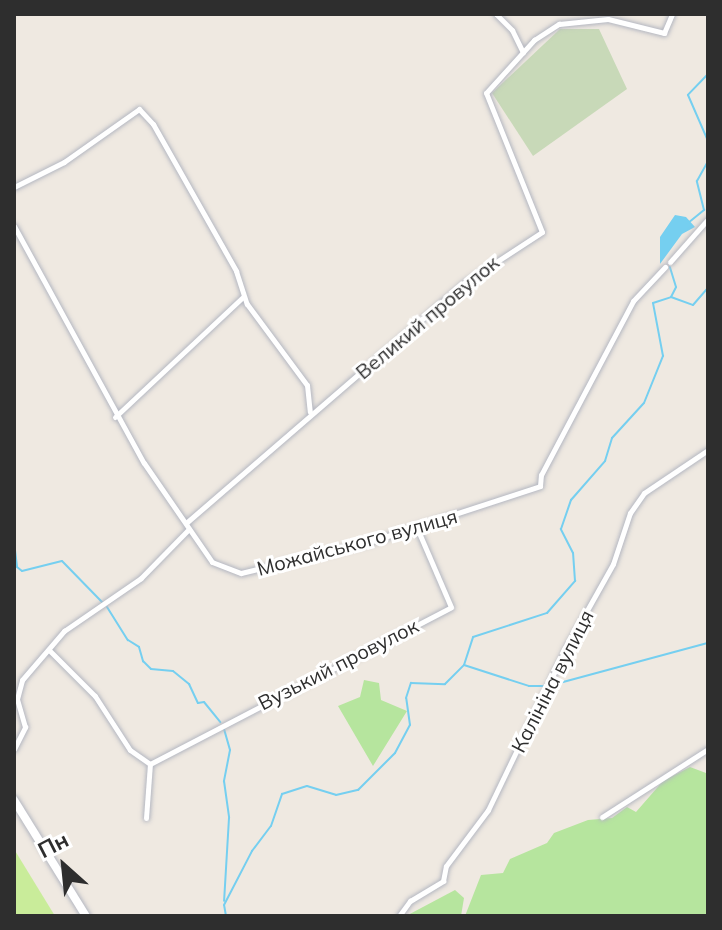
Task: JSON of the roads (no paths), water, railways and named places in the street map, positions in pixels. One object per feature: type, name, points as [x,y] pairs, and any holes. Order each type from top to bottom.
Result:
[{"type":"main road","points":[[14,800],[86,916]]},
{"type":"street","points":[[496,14],[512,30],[523,53]]},
{"type":"street","name":"Великий провулок","points":[[14,749],[25,727],[17,699],[22,680],[71,625],[141,578],[187,526],[310,413],[464,283],[542,232],[486,93],[534,40],[559,24],[608,19],[664,33],[672,14]]},
{"type":"street","points":[[14,187],[64,162],[139,109],[153,124],[236,271],[243,297],[307,385],[312,399],[310,413]]},
{"type":"street","name":"Можайського вулиця","points":[[14,226],[115,417],[212,562],[241,573],[417,528],[540,486],[541,475],[633,301],[708,219]]},
{"type":"street","points":[[115,417],[243,297]]},
{"type":"street","name":"Калініна вулиця","points":[[399,916],[410,901],[443,881],[446,866],[488,810],[567,646],[613,564],[630,513],[644,493],[708,450]]},
{"type":"street","name":"Вузький провулок","points":[[150,764],[451,607],[417,528]]},
{"type":"street","points":[[49,650],[95,696],[130,750],[150,764],[146,818]]},
{"type":"street","points":[[602,817],[708,749]]},
{"type":"water","points":[[675,215],[686,217],[695,227],[682,234],[660,264],[660,237]]},
{"type":"waterway","points":[[708,74],[688,95],[708,141]]},
{"type":"waterway","points":[[688,223],[704,210],[697,181],[708,161]]},
{"type":"waterway","points":[[226,916],[224,905],[252,851],[271,826],[282,794],[307,786],[336,795],[358,790],[395,753],[410,725],[406,698],[411,683],[445,684],[464,665],[473,637],[547,613],[575,581],[573,553],[561,529],[571,500],[605,461],[612,438],[644,403],[663,356],[653,303],[671,297],[676,287],[670,267]]},
{"type":"waterway","points":[[671,297],[693,305],[708,288]]},
{"type":"waterway","points":[[14,542],[17,567],[22,571],[62,561],[103,603]]},
{"type":"waterway","points":[[107,607],[128,640],[139,647],[143,661],[151,669],[173,671],[189,684],[198,703],[204,702],[220,722]]},
{"type":"waterway","points":[[552,685],[708,643]]},
{"type":"waterway","points":[[464,665],[529,686],[546,686]]},
{"type":"waterway","points":[[224,729],[230,750],[224,781],[229,818],[224,901]]}]
